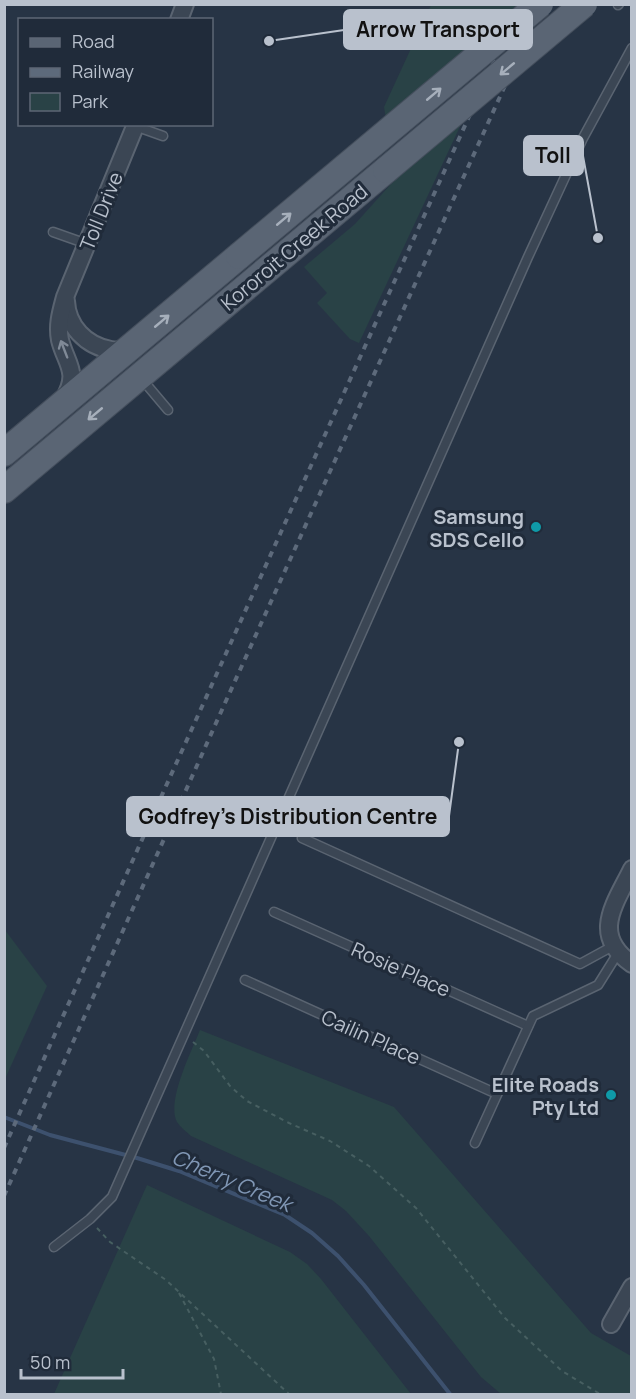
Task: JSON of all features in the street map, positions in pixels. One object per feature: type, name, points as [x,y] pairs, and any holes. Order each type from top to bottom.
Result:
[{"type":"main road","name":"Kororoit Creek Road","points":[[4,453],[540,4]]},
{"type":"main road","name":"Kororoit Creek Road","points":[[4,490],[584,4]]},
{"type":"street","points":[[179,18],[185,4]]},
{"type":"street","name":"Toll Drive","points":[[45,419],[66,397],[72,373],[61,342],[59,328],[65,297],[135,126]]},
{"type":"street","points":[[65,297],[68,318],[80,334],[90,342],[102,348],[125,350],[138,341]]},
{"type":"street","points":[[621,954],[608,931],[609,921],[632,869]]},
{"type":"street","points":[[611,1324],[632,1287]]},
{"type":"lane","points":[[54,1247],[90,1219],[112,1197],[528,257],[583,138],[632,48]]},
{"type":"lane","points":[[138,126],[163,136]]},
{"type":"lane","points":[[53,231],[87,244]]},
{"type":"lane","points":[[139,376],[168,410]]},
{"type":"lane","points":[[302,838],[580,964],[621,954]]},
{"type":"lane","name":"Rosie Place","points":[[274,912],[528,1026]]},
{"type":"lane","points":[[475,1143],[533,1016],[598,985],[621,954]]},
{"type":"lane","name":"Cailin Place","points":[[245,980],[497,1094]]},
{"type":"path","points":[[184,1035],[204,1051],[230,1086],[247,1101],[330,1141],[369,1166],[416,1208],[505,1318],[562,1371],[600,1395]]},
{"type":"path","points":[[90,1219],[110,1242],[178,1290],[290,1395]]},
{"type":"path","points":[[178,1290],[214,1359],[221,1395]]},
{"type":"green space","points":[[431,5],[516,5],[509,21],[387,125],[384,107]]},
{"type":"green space","points":[[463,120],[359,343],[350,339],[317,303],[327,293],[304,267],[355,224],[400,174]]},
{"type":"green space","points":[[5,930],[47,986],[5,1079]]},
{"type":"green space","points":[[200,1030],[394,1107],[591,1333],[631,1356],[631,1394],[501,1394],[481,1377],[369,1236],[346,1211],[332,1200],[191,1136],[177,1122],[175,1102],[181,1076]]},
{"type":"green space","points":[[147,1185],[290,1252],[307,1264],[411,1394],[54,1394]]},
{"type":"waterway","name":"Cherry Creek","points":[[4,1117],[50,1135],[179,1171],[285,1215],[312,1233],[338,1256],[364,1285],[450,1394]]},
{"type":"railway","points":[[4,1148],[520,4]]},
{"type":"railway","points":[[4,1196],[542,4]]},
{"type":"place","name":"Arrow Transport","points":[[269,41]]},
{"type":"place","name":"Toll","points":[[598,238]]},
{"type":"place","name":"Samsung SDS Cello","points":[[536,527]]},
{"type":"place","name":"Godfrey's Distribution Centre","points":[[459,742]]},
{"type":"place","name":"Elite Roads Pty Ltd","points":[[611,1095]]}]
